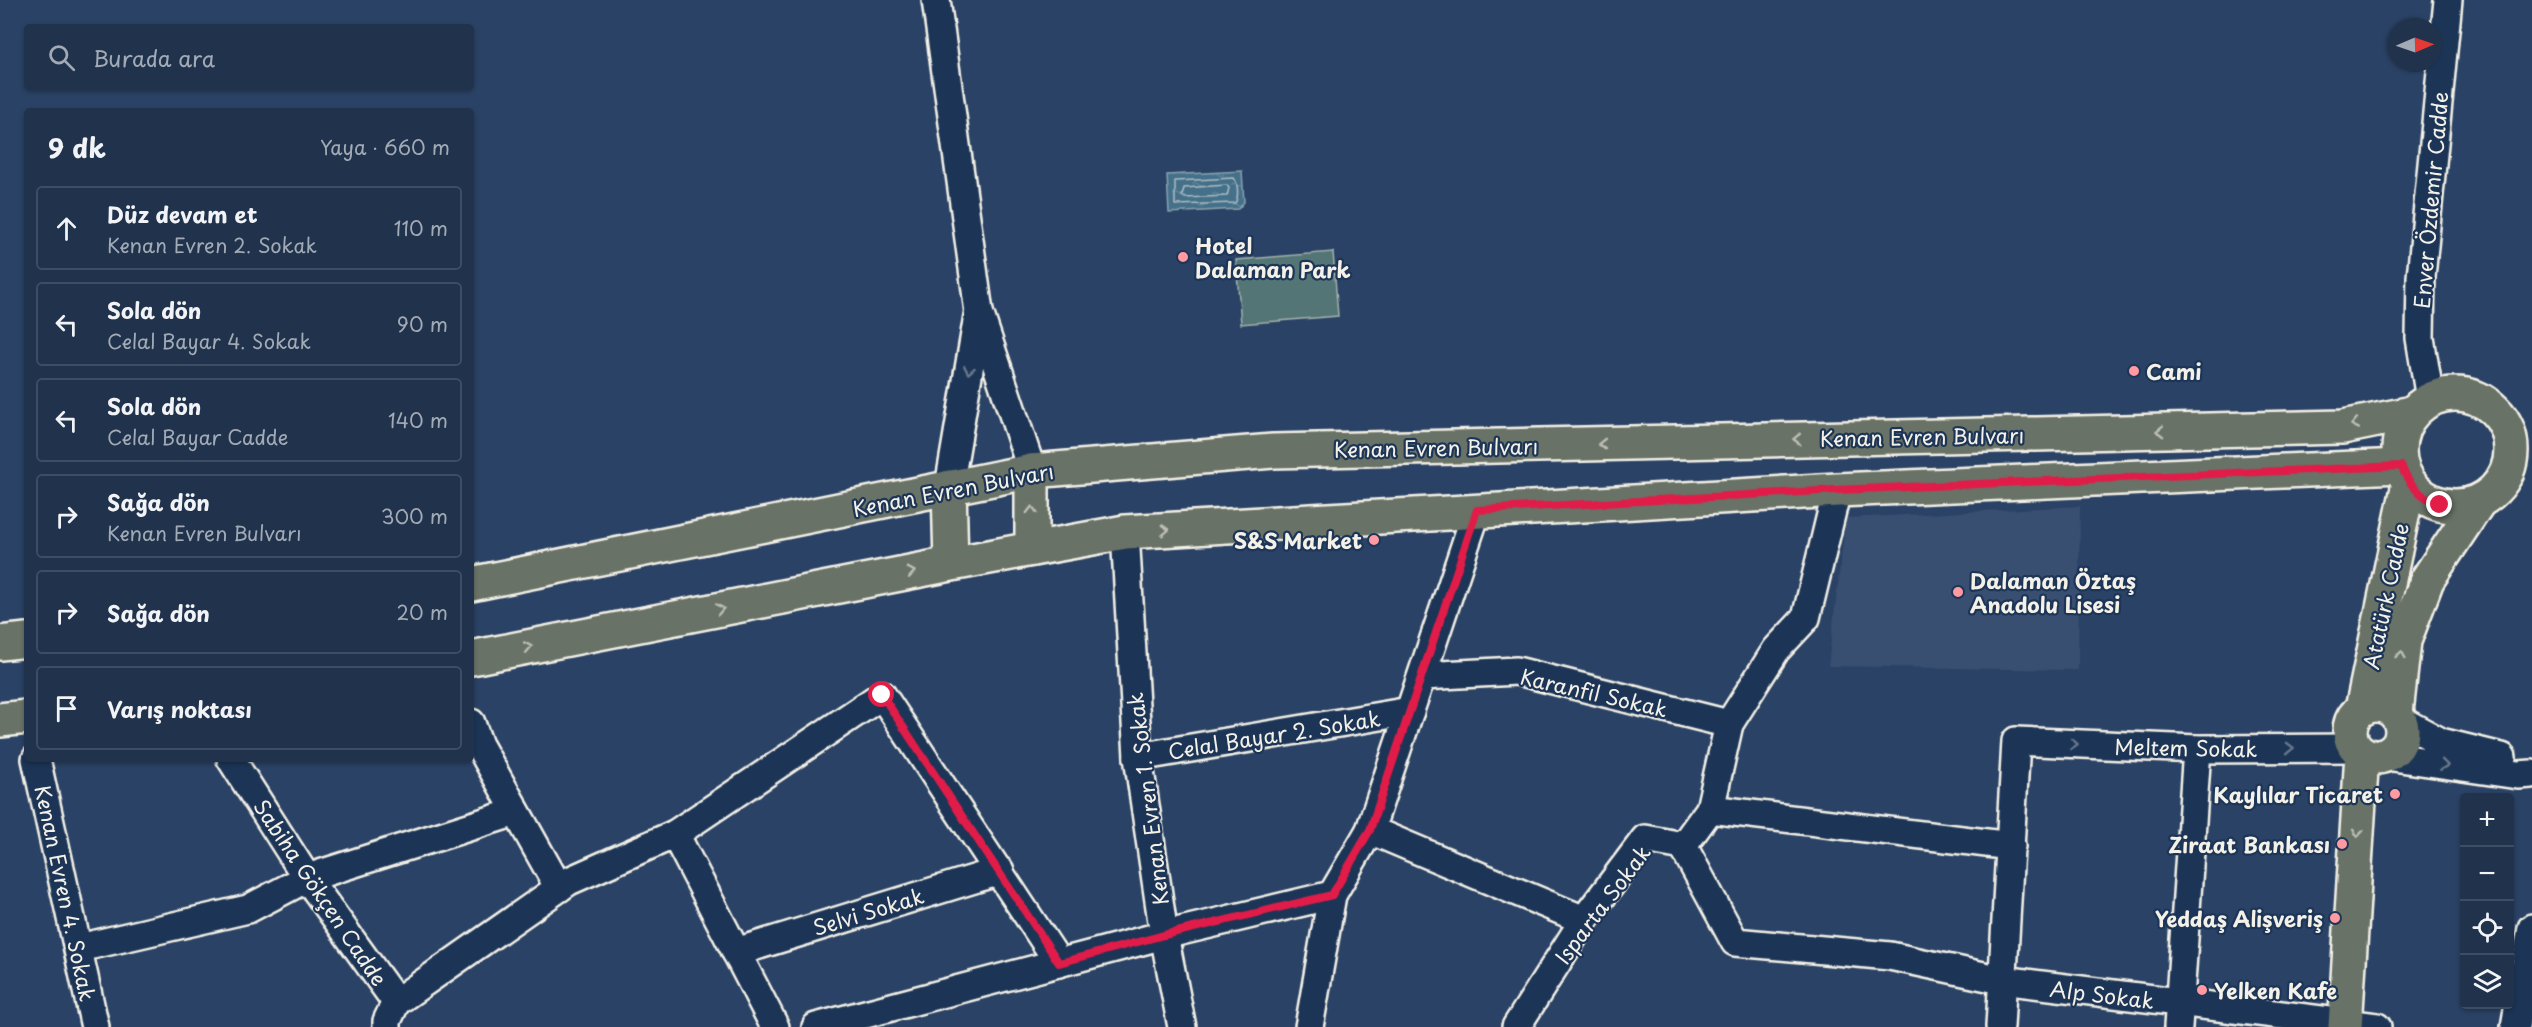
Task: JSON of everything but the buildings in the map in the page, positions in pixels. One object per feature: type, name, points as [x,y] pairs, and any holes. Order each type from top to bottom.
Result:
[{"type":"main road","points":[[2492,407],[2504,422],[2511,440],[2511,459],[2519,478],[2478,503],[2459,507],[2440,505],[2422,497],[2405,475],[2398,447],[2403,429],[2421,406],[2446,394],[2462,394],[2532,420]]},
{"type":"main road","name":"Kenan Evren Bulvarı","points":[[474,583],[1032,471],[1273,451],[2343,427],[2421,406]]},
{"type":"main road","points":[[1032,471],[1032,549]]},
{"type":"main road","points":[[474,657],[1125,532],[1837,490],[2405,475]]},
{"type":"main road","name":"Atatürk Cadde","points":[[2362,709],[2405,475]]},
{"type":"main road","points":[[949,487],[951,564]]},
{"type":"main road","name":"Atatürk Cadde","points":[[2398,717],[2404,641],[2427,580],[2478,503]]},
{"type":"main road","points":[[0,643],[24,640]]},
{"type":"main road","points":[[2356,1026],[2368,752],[2350,731],[2355,715],[2362,709],[2380,705],[2398,717],[2402,737],[2399,745],[2368,752]]},
{"type":"main road","points":[[0,720],[24,717]]},
{"type":"street","points":[[936,0],[979,312],[1032,471]]},
{"type":"street","name":"Enver Özdemir Cadde","points":[[2421,406],[2421,277],[2448,0]]},
{"type":"street","points":[[949,487],[979,312]]},
{"type":"street","name":"Isparta Sokak","points":[[1516,1027],[1584,920],[1645,839],[1683,846],[1710,809],[1729,724],[1776,650],[1806,618],[1837,490]]},
{"type":"street","points":[[1309,1027],[1332,895],[1370,830],[1477,510]]},
{"type":"street","name":"Kenan Evren 1. Sokak","points":[[1125,532],[1138,757],[1164,935],[1182,1027]]},
{"type":"street","name":"Karanfil Sokak","points":[[1422,676],[1517,671],[1729,724]]},
{"type":"street","points":[[392,1015],[569,881],[675,834],[882,695],[1000,870],[1059,963]]},
{"type":"street","name":"Celal Bayar 2. Sokak","points":[[1138,757],[1410,711]]},
{"type":"street","points":[[2398,717],[2441,742],[2532,764]]},
{"type":"street","points":[[474,731],[479,745],[559,888]]},
{"type":"street","name":"Meltem Sokak","points":[[2011,846],[2016,741],[2197,749],[2368,752],[2518,775],[2532,774]]},
{"type":"street","points":[[2179,1015],[2197,749]]},
{"type":"street","name":"Kenan Evren 4. Sokak","points":[[37,762],[79,948],[94,1027]]},
{"type":"street","name":"Sabiha Gökçen Cadde","points":[[233,762],[392,1015]]},
{"type":"street","points":[[1710,809],[2011,846],[2000,1027]]},
{"type":"street","points":[[79,948],[249,909],[307,878],[516,812]]},
{"type":"street","points":[[1370,830],[1584,920]]},
{"type":"street","points":[[675,834],[775,1027]]},
{"type":"street","name":"Alp Sokak","points":[[1683,846],[1735,942],[1890,956],[2002,981],[2179,1015],[2356,1026]]},
{"type":"street","name":"Selvi Sokak","points":[[736,952],[1000,870]]},
{"type":"street","points":[[816,1027],[1164,935],[1332,895]]},
{"type":"street","points":[[2515,1027],[2527,991],[2532,928]]},
{"type":"shaded area","name":"Dalaman Öztaş Anadolu Lisesi","points":[[2080,506],[2078,670],[1828,666],[1846,518]]},
{"type":"green space","points":[[1333,252],[1338,316],[1241,324],[1236,260]]},
{"type":"water","points":[[1242,171],[1244,202],[1238,209],[1169,213],[1167,175]]},
{"type":"place","name":"Hotel Dalaman Park","points":[[1183,257]]},
{"type":"place","name":"Cami","points":[[2134,371]]},
{"type":"place","name":"S&S Market","points":[[1374,540]]},
{"type":"place","name":"Dalaman Öztaş Anadolu Lisesi","points":[[1958,592]]},
{"type":"place","name":"Kaylılar Ticaret","points":[[2395,794]]},
{"type":"place","name":"Ziraat Bankası","points":[[2342,844]]},
{"type":"place","name":"Yeddaş Alişveriş","points":[[2335,918]]},
{"type":"place","name":"Yelken Kafe","points":[[2202,990]]},
{"type":"route","points":[[882,695],[1000,870],[1059,963],[1332,895],[1370,830],[1477,510],[1837,490],[2401,466],[2409,483],[2422,497],[2440,505]]}]
